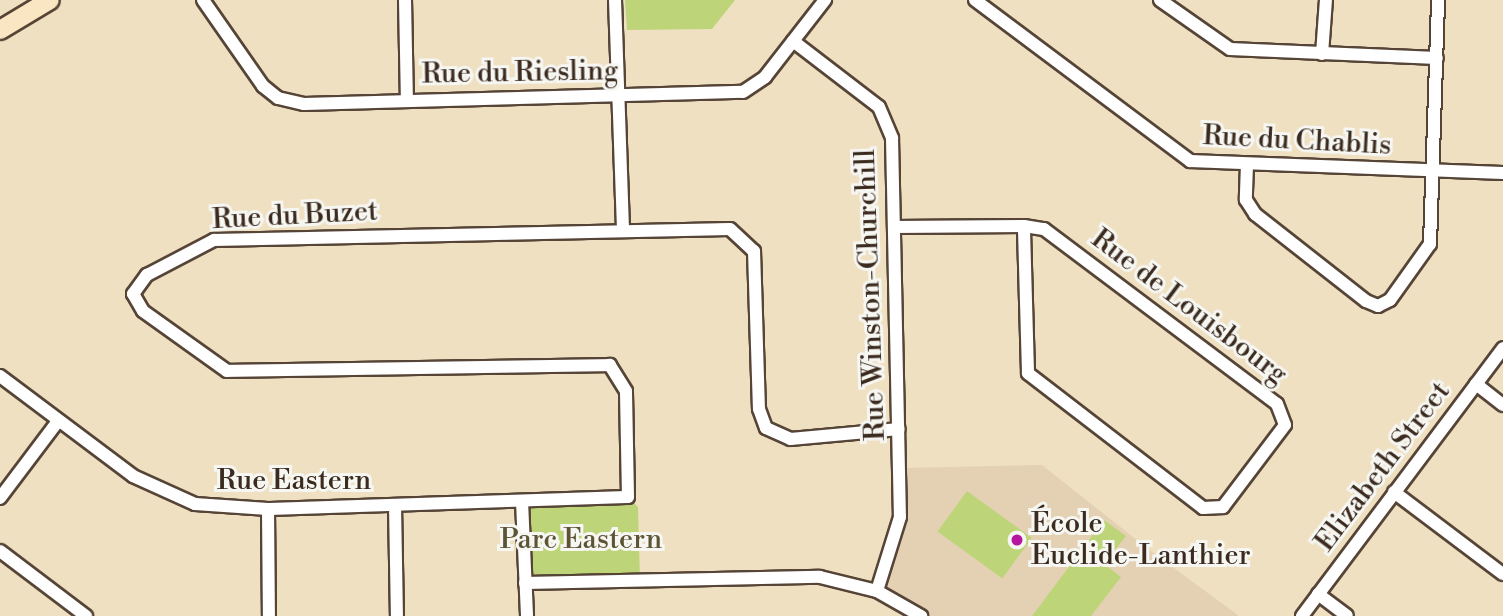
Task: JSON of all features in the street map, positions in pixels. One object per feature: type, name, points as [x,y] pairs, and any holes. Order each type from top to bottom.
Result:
[{"type":"main road","points":[[0,30],[50,0]]},
{"type":"street","name":"Rue du Riesling","points":[[203,0],[217,15],[256,78],[278,98],[304,104],[743,92],[765,77],[825,0]]},
{"type":"street","name":"Rue du Riesling","points":[[213,0],[217,15]]},
{"type":"street","points":[[405,0],[407,101]]},
{"type":"street","points":[[615,0],[623,230]]},
{"type":"street","name":"Rue du Chablis","points":[[975,0],[1180,156],[1247,164],[1431,173],[1503,173]]},
{"type":"street","points":[[1160,0],[1230,49],[1437,58]]},
{"type":"street","points":[[1322,54],[1326,0]]},
{"type":"street","points":[[1247,164],[1250,208],[1378,306],[1390,300],[1427,251],[1438,0]]},
{"type":"street","name":"Rue Winston-Churchill","points":[[793,41],[885,114],[892,138],[899,533],[877,591]]},
{"type":"street","name":"Rue de Louisbourg","points":[[894,227],[1024,226],[1052,234],[1282,410],[1285,425],[1223,507],[1203,509],[1028,373],[1024,226]]},
{"type":"street","name":"Rue du Buzet","points":[[628,497],[626,391],[610,365],[227,371],[143,311],[133,294],[147,275],[214,240],[730,229],[750,242],[759,409],[773,434],[791,439],[899,429]]},
{"type":"street","name":"Elizabeth Street","points":[[1302,616],[1503,348]]},
{"type":"street","name":"Rue Eastern","points":[[0,376],[58,421],[163,494],[214,507],[268,509],[628,497]]},
{"type":"street","points":[[1476,384],[1503,405]]},
{"type":"street","points":[[0,498],[58,421]]},
{"type":"street","points":[[1394,492],[1503,574]]},
{"type":"street","points":[[522,501],[527,616]]},
{"type":"street","points":[[395,505],[397,616]]},
{"type":"street","points":[[268,509],[270,616]]},
{"type":"street","points":[[0,551],[86,616]]},
{"type":"street","points":[[525,583],[790,575],[877,591],[921,616]]},
{"type":"street","points":[[1318,594],[1348,616]]},
{"type":"shaded area","name":"École Euclide-Lanthier","points":[[1042,465],[1239,616],[922,616],[877,591],[895,547],[901,468]]},
{"type":"green space","points":[[625,0],[735,0],[712,29],[627,30]]},
{"type":"green space","points":[[967,491],[1032,538],[1002,578],[938,531]]},
{"type":"green space","name":"Parc Eastern","points":[[628,497],[638,507],[640,580],[525,583],[522,501]]},
{"type":"green space","points":[[1104,520],[1126,536],[1104,564],[1121,577],[1091,616],[1032,616]]},
{"type":"place","name":"École Euclide-Lanthier","points":[[1017,540]]}]
